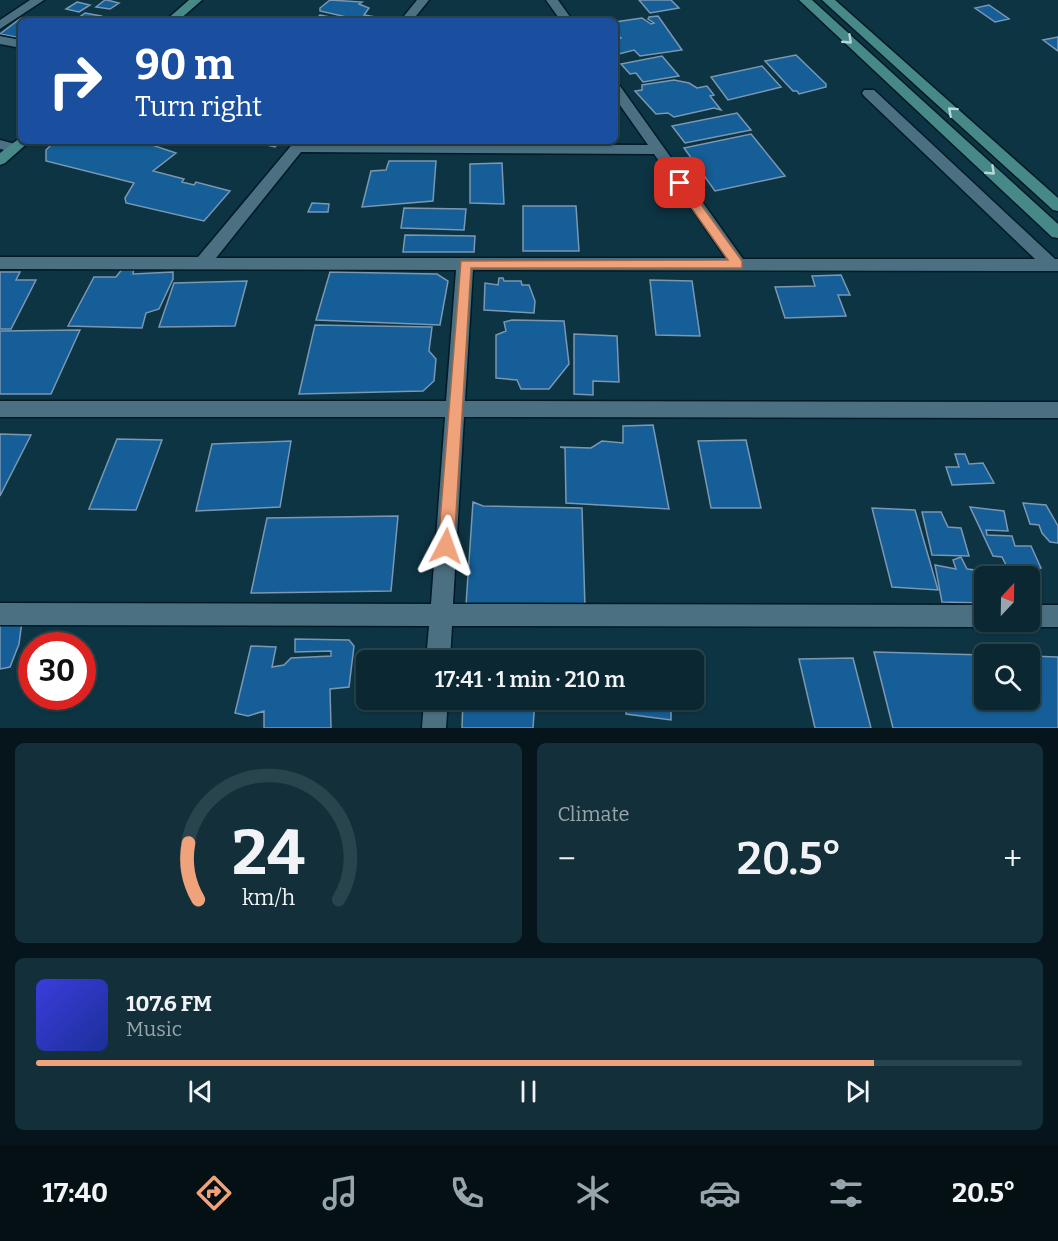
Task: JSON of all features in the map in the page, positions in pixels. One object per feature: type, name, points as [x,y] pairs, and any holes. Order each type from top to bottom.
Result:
[{"type":"street","points":[[0,25],[38,0]]},
{"type":"street","points":[[175,18],[196,0]]},
{"type":"street","points":[[408,18],[423,0]]},
{"type":"street","points":[[552,0],[565,18]]},
{"type":"street","points":[[805,0],[1058,232]]},
{"type":"street","points":[[828,0],[1058,206]]},
{"type":"street","points":[[0,40],[18,43]]},
{"type":"street","points":[[618,93],[738,264]]},
{"type":"street","points":[[869,93],[1054,265]]},
{"type":"street","points":[[0,160],[12,144]]},
{"type":"street","points":[[202,264],[301,144],[656,150]]},
{"type":"street","points":[[0,263],[1054,265]]},
{"type":"street","points":[[439,650],[465,264]]},
{"type":"street","points":[[0,409],[1058,410]]},
{"type":"street","points":[[0,614],[974,616]]},
{"type":"street","points":[[1040,616],[1058,616]]},
{"type":"street","points":[[434,728],[435,710]]},
{"type":"building","points":[[105,0],[119,3],[110,9],[96,7]]},
{"type":"building","points":[[330,0],[362,2],[359,4],[369,8],[364,15],[382,18],[351,18],[320,11],[320,8]]},
{"type":"building","points":[[639,0],[671,0],[679,8],[650,13]]},
{"type":"building","points":[[77,2],[90,5],[79,12],[66,9]]},
{"type":"building","points":[[989,5],[1009,19],[995,22],[975,8]]},
{"type":"building","points":[[85,13],[101,16],[99,18],[78,18]]},
{"type":"building","points":[[320,15],[334,18],[317,18]]},
{"type":"building","points":[[658,16],[682,50],[640,56],[634,50],[618,54],[618,39],[621,38],[618,36],[618,22],[642,18],[651,24],[654,23],[648,19]]},
{"type":"building","points":[[18,20],[18,37],[0,34]]},
{"type":"building","points":[[1058,37],[1058,51],[1043,40]]},
{"type":"building","points":[[796,55],[826,84],[826,87],[799,94],[793,91],[765,61]]},
{"type":"building","points":[[662,56],[679,76],[643,82],[636,73],[630,74],[621,64]]},
{"type":"building","points":[[762,66],[781,87],[728,100],[711,77]]},
{"type":"building","points":[[674,80],[689,83],[697,88],[707,86],[714,95],[710,96],[721,110],[714,108],[674,117],[668,113],[656,114],[635,91],[642,90],[642,85]]},
{"type":"building","points":[[737,113],[751,130],[685,143],[672,126]]},
{"type":"building","points":[[751,134],[785,176],[715,191],[684,148]]},
{"type":"building","points":[[52,144],[149,144],[176,153],[153,171],[184,179],[182,182],[194,185],[196,182],[230,191],[204,221],[126,203],[125,198],[134,183],[46,161],[46,150]]},
{"type":"building","points":[[262,144],[278,144],[275,147]]},
{"type":"building","points":[[389,161],[436,161],[433,201],[362,207],[371,171],[386,170]]},
{"type":"building","points":[[502,163],[504,204],[470,203],[470,164]]},
{"type":"building","points":[[312,203],[329,204],[328,212],[308,212]]},
{"type":"building","points":[[523,206],[576,206],[579,251],[523,251]]},
{"type":"building","points":[[404,208],[466,209],[464,230],[401,228]]},
{"type":"building","points":[[405,235],[475,236],[474,252],[403,252]]},
{"type":"building","points":[[134,266],[133,274],[173,272],[173,279],[159,309],[146,313],[142,328],[68,326],[94,277],[116,277],[123,268]]},
{"type":"building","points":[[0,272],[20,272],[16,280],[36,280],[11,329],[0,329]]},
{"type":"building","points":[[330,272],[437,274],[448,281],[440,325],[316,320]]},
{"type":"building","points":[[841,275],[850,295],[838,295],[846,316],[785,318],[775,287],[815,286],[812,276]]},
{"type":"building","points":[[499,278],[503,278],[504,281],[521,281],[522,285],[529,285],[535,301],[534,313],[484,310],[485,283],[498,285]]},
{"type":"building","points":[[650,280],[692,281],[700,336],[656,335]]},
{"type":"building","points":[[247,281],[235,326],[159,327],[174,283]]},
{"type":"building","points":[[512,320],[564,321],[569,364],[549,389],[521,389],[517,380],[496,378],[496,335],[506,331],[504,322]]},
{"type":"building","points":[[315,325],[432,327],[429,351],[436,359],[434,381],[423,391],[299,394]]},
{"type":"building","points":[[80,330],[51,394],[0,394],[0,331]]},
{"type":"building","points":[[574,334],[617,336],[619,382],[593,381],[593,395],[574,394]]},
{"type":"building","points":[[653,425],[669,509],[566,503],[565,448],[560,447],[591,448],[602,441],[623,443],[623,426]]},
{"type":"building","points":[[0,434],[31,435],[0,496]]},
{"type":"building","points":[[117,439],[162,440],[136,510],[89,509]]},
{"type":"building","points":[[746,440],[761,508],[711,508],[698,441]]},
{"type":"building","points":[[291,441],[280,507],[196,511],[212,444]]},
{"type":"building","points":[[955,454],[965,454],[969,464],[983,463],[994,483],[952,485],[946,467],[959,467]]},
{"type":"building","points":[[473,502],[483,506],[582,508],[585,608],[466,605]]},
{"type":"building","points":[[1023,503],[1046,505],[1058,526],[1058,543],[1050,542],[1042,533],[1039,525],[1030,524]]},
{"type":"building","points":[[970,507],[1004,511],[1008,531],[986,530],[987,535],[1012,536],[1015,546],[1031,546],[1041,568],[1040,566],[1006,566],[1002,557],[993,556]]},
{"type":"building","points":[[872,508],[915,510],[938,590],[892,587]]},
{"type":"building","points":[[922,512],[941,512],[948,527],[961,528],[969,556],[932,555]]},
{"type":"building","points":[[398,516],[391,591],[251,593],[267,518]]},
{"type":"building","points":[[961,557],[967,569],[974,570],[974,603],[942,602],[935,565],[956,569],[953,560]]},
{"type":"building","points":[[22,621],[21,632],[18,632],[18,647],[10,667],[0,669],[0,623]]},
{"type":"building","points":[[295,639],[349,640],[354,646],[349,687],[330,689],[331,728],[264,728],[264,711],[248,716],[235,713],[251,646],[276,647],[272,667],[284,665],[291,658],[331,656],[331,651],[295,652]]},
{"type":"building","points":[[874,652],[974,655],[974,710],[1040,710],[1040,656],[1058,657],[1058,728],[893,728]]},
{"type":"building","points":[[853,658],[871,728],[815,728],[799,659]]},
{"type":"building","points":[[463,710],[534,710],[533,728],[462,728]]},
{"type":"building","points":[[626,710],[671,710],[671,720],[626,714]]},
{"type":"route","points":[[446,546],[465,264],[738,264],[680,183]]}]
